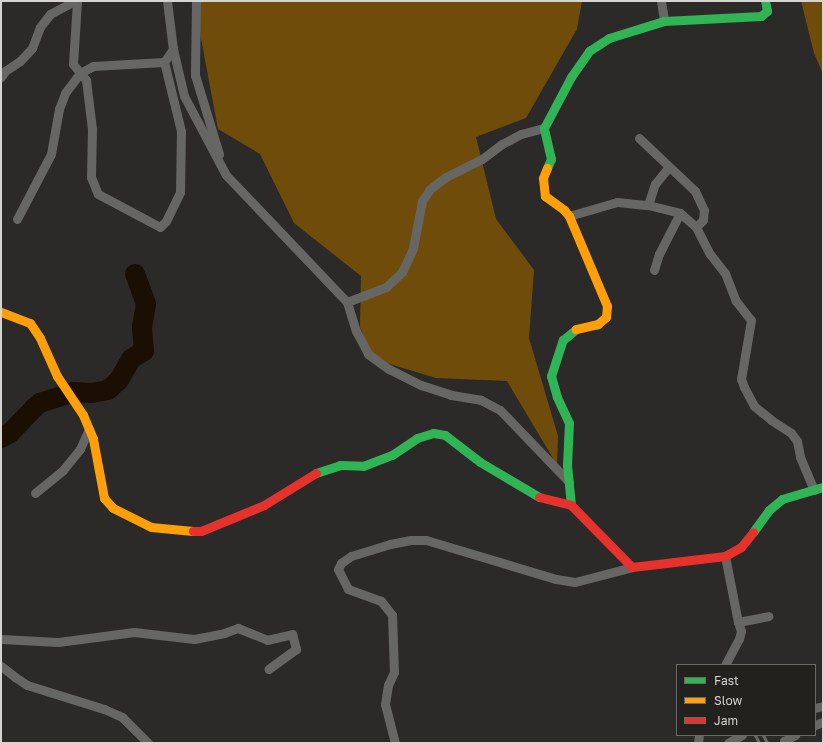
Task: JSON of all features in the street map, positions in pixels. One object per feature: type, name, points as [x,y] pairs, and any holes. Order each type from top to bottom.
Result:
[{"type":"street","points":[[1,77],[5,71],[20,61],[32,48],[40,27],[50,14],[75,1],[74,64],[86,80],[92,129],[91,177],[98,194],[160,227],[166,221],[180,192],[181,131],[164,62]]},
{"type":"street","points":[[167,1],[174,49],[184,96],[226,175],[347,302],[356,331],[368,354],[389,369],[421,385],[451,395],[481,400],[500,410],[569,482]]},
{"type":"street","points":[[196,1],[195,75],[226,175]]},
{"type":"street","points":[[661,1],[664,21]]},
{"type":"street","points":[[571,505],[567,465],[569,423],[556,397],[551,376],[563,340],[574,330],[598,324],[606,318],[607,306],[569,216],[564,210],[544,196],[543,178],[551,160],[544,128],[571,77],[589,51],[610,38],[664,21],[761,16],[766,11],[765,1]]},
{"type":"street","points":[[17,219],[51,154],[65,92],[80,73],[93,66],[164,62],[174,49]]},
{"type":"street","points":[[347,302],[386,287],[402,272],[413,248],[422,201],[430,189],[446,177],[482,159],[502,144],[521,134],[544,128]]},
{"type":"street","points":[[639,138],[695,191],[704,210],[703,220],[696,227]]},
{"type":"street","points":[[648,205],[655,184],[669,167]]},
{"type":"street","points":[[569,216],[618,202],[648,205],[680,213],[696,227],[710,254],[726,273],[736,301],[751,320],[741,379],[744,387],[754,406],[792,433],[797,441],[800,457],[814,490]]},
{"type":"street","points":[[654,270],[659,254],[680,213]]},
{"type":"street","points":[[1,312],[10,314],[30,323],[40,338],[57,376],[72,398],[89,429],[93,439],[104,498],[113,508],[128,517],[151,527],[181,531],[201,531],[264,505],[319,471],[340,465],[363,466],[392,455],[417,438],[433,434],[445,435],[480,462],[522,488],[542,498],[571,505],[632,567]]},
{"type":"street","points":[[35,493],[63,470],[80,449],[89,429]]},
{"type":"street","points":[[395,743],[385,704],[388,685],[394,672],[392,614],[381,601],[348,589],[338,569],[342,563],[351,556],[390,544],[411,540],[426,540],[556,579],[575,582],[632,567],[725,556],[741,547],[768,510],[782,499],[823,487]]},
{"type":"street","points":[[725,556],[741,631],[739,639],[726,664]]},
{"type":"street","points":[[738,622],[768,616]]},
{"type":"street","points":[[1,639],[58,642],[134,632],[194,639],[224,633],[238,628],[267,640],[292,634],[296,649],[268,669]]},
{"type":"street","points":[[1,666],[27,685],[104,709],[122,717],[148,743]]},
{"type":"street","points":[[728,743],[740,736],[746,743]]},
{"type":"street","points":[[784,743],[784,741],[793,736]]},
{"type":"shaded area","points":[[194,1],[582,1],[577,29],[526,118],[476,137],[496,219],[534,270],[529,338],[558,436],[557,465],[507,381],[436,378],[373,359],[360,327],[361,276],[294,223],[260,154],[218,129]]},
{"type":"shaded area","points":[[801,1],[823,1],[823,74],[814,53]]},
{"type":"waterway","points":[[1,438],[10,433],[40,403],[73,392],[92,393],[108,390],[119,380],[131,359],[144,351],[142,327],[146,304],[135,274]]},
{"type":"railway","points":[[756,736],[759,743]]},
{"type":"railway","points":[[764,736],[767,743]]},
{"type":"traffic: fast","points":[[547,168],[551,159],[544,128],[571,77],[589,51],[609,38],[664,21],[761,16],[767,11],[765,1]]},
{"type":"traffic: fast","points":[[571,505],[567,465],[569,423],[557,397],[551,376],[563,340],[576,329]]},
{"type":"traffic: fast","points":[[316,473],[340,465],[363,466],[392,455],[417,438],[433,433],[445,435],[480,462],[539,497]]},
{"type":"traffic: fast","points":[[753,532],[769,510],[782,499],[823,487]]},
{"type":"traffic: slow","points":[[547,168],[543,178],[545,196],[564,210],[569,216],[607,306],[606,317],[598,324],[576,329]]},
{"type":"traffic: slow","points":[[1,312],[30,323],[40,338],[57,376],[83,415],[93,439],[104,498],[113,508],[151,527],[193,531]]},
{"type":"traffic: jam","points":[[193,531],[201,531],[264,505],[316,473]]},
{"type":"traffic: jam","points":[[539,497],[571,505],[632,567],[725,556],[741,547],[753,532]]}]
